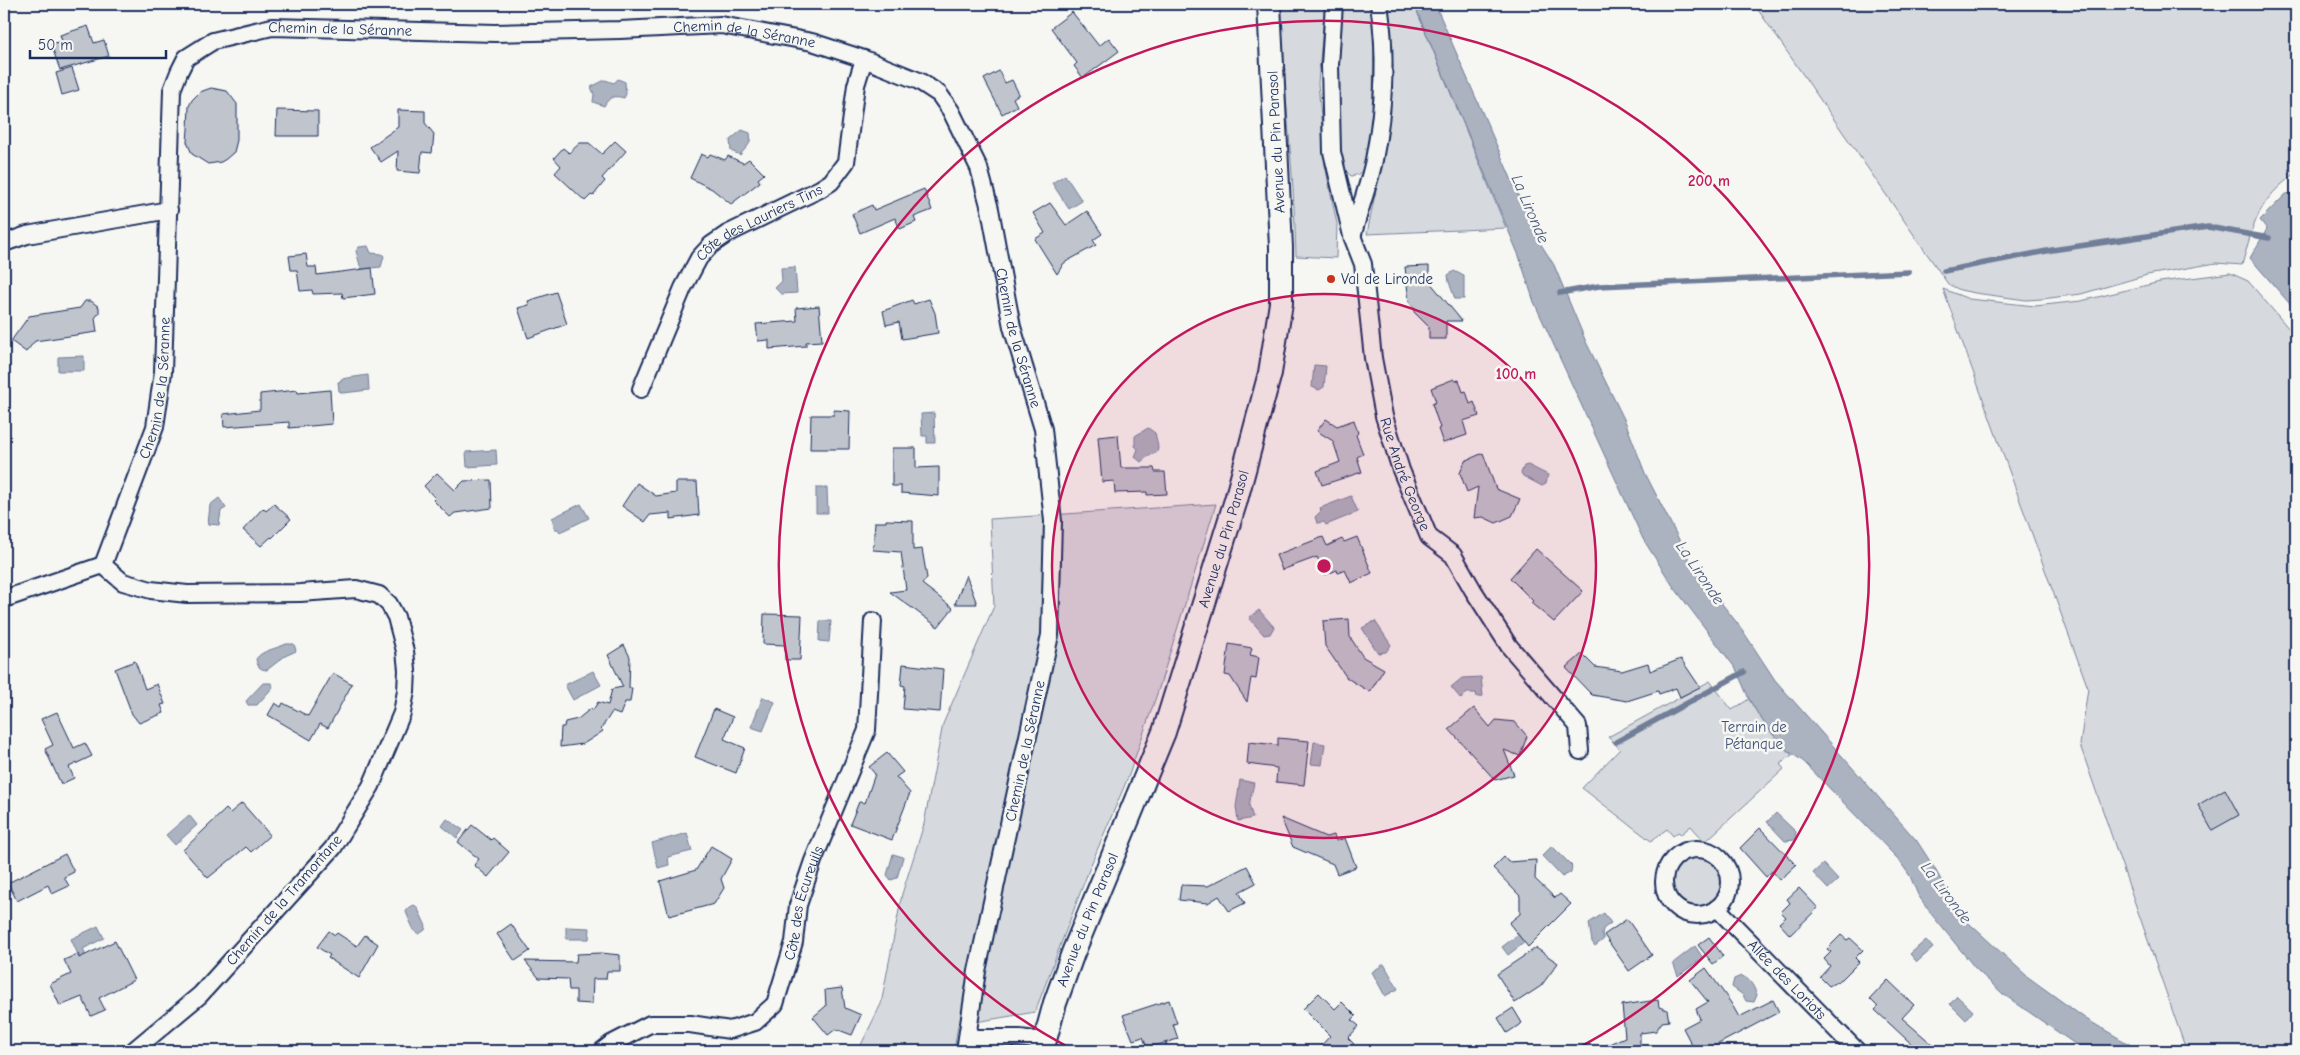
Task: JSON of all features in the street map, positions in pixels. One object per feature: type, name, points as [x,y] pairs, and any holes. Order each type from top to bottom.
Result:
[{"type":"street","name":"Avenue du Pin Parasol","points":[[1043,1046],[1055,1003],[1073,953],[1164,732],[1236,500],[1270,373],[1280,303],[1281,266],[1269,4]]},
{"type":"street","name":"Rue André George","points":[[1334,4],[1330,65],[1332,152],[1352,236],[1363,264],[1373,358],[1384,416],[1411,498],[1429,537],[1453,555],[1509,646],[1578,726],[1580,751]]},
{"type":"street","points":[[1352,236],[1373,162],[1381,114],[1384,64],[1379,4]]},
{"type":"street","name":"Chemin de la Séranne","points":[[103,565],[155,427],[163,372],[172,90],[186,58],[213,41],[240,33],[272,27],[495,33],[721,25],[812,42],[864,59],[919,81],[939,94],[951,111],[979,168],[990,209],[1012,327],[1043,429],[1050,488],[1053,547],[1050,635],[977,971],[966,1045]]},
{"type":"street","name":"Côte des Lauriers Tins","points":[[641,389],[683,288],[699,258],[711,245],[727,234],[820,190],[830,182],[846,162],[856,85],[864,59]]},
{"type":"street","points":[[4,243],[27,235],[169,210]]},
{"type":"street","points":[[4,599],[103,565]]},
{"type":"street","name":"Chemin de la Tramontane","points":[[103,565],[124,582],[160,591],[187,594],[300,593],[356,589],[379,595],[389,604],[396,617],[405,651],[407,670],[402,713],[370,786],[333,848],[200,995],[133,1051]]},
{"type":"street","name":"Côte des Écureuils","points":[[602,1051],[611,1044],[650,1024],[690,1024],[730,1030],[755,1022],[775,1004],[794,942],[798,905],[812,861],[866,730],[873,622]]},
{"type":"street","points":[[1689,850],[1702,850],[1714,854],[1724,863],[1729,874],[1730,887],[1725,899],[1717,908],[1705,914],[1692,915],[1680,910],[1671,902],[1665,890],[1665,878],[1669,866],[1678,856],[1689,850]]},
{"type":"street","name":"Allée des Loriots","points":[[1717,908],[1857,1051]]},
{"type":"street","points":[[966,1045],[1019,1038],[1043,1046]]},
{"type":"green space","points":[[1279,4],[1325,4],[1318,83],[1325,165],[1337,224],[1336,258],[1296,256]]},
{"type":"green space","points":[[1340,4],[1373,4],[1374,15],[1373,107],[1367,163],[1361,172],[1351,176],[1346,171],[1342,161],[1336,93]]},
{"type":"green space","points":[[1384,4],[1414,4],[1506,228],[1367,234],[1384,149],[1392,88],[1390,30]]},
{"type":"green space","points":[[1754,4],[2296,4],[2296,173],[2273,193],[2259,213],[2242,265],[2216,263],[2147,275],[2081,294],[2042,299],[2026,300],[1960,290],[1948,284]]},
{"type":"green space","points":[[2230,273],[2248,281],[2296,337],[2296,1051],[2196,1051],[2184,1044],[2080,745],[2088,688],[1943,289],[1969,299],[2035,306],[2081,301],[2160,282]]},
{"type":"green space","points":[[1216,504],[1159,688],[1129,775],[1090,867],[1035,1012],[958,1025],[954,1051],[858,1051],[881,1004],[902,894],[924,824],[943,724],[994,606],[990,519]]},
{"type":"green space","name":"Terrain de Pétanque","points":[[1710,681],[1732,710],[1749,699],[1768,729],[1792,755],[1780,764],[1784,769],[1705,842],[1691,826],[1681,834],[1678,832],[1673,836],[1667,829],[1651,841],[1582,788],[1620,749],[1608,737]]},
{"type":"green space","points":[[1692,858],[1702,858],[1711,862],[1717,868],[1721,882],[1717,896],[1711,902],[1702,906],[1692,906],[1683,902],[1677,896],[1673,887],[1673,877],[1677,868],[1683,862]]},
{"type":"water","name":"La Lironde","points":[[1414,4],[1435,4],[1537,238],[1554,265],[1586,342],[1625,421],[1645,473],[1693,567],[1741,628],[1775,680],[1917,841],[1960,915],[2028,977],[2086,1019],[2141,1051],[2085,1051],[2003,994],[1976,969],[1932,915],[1918,895],[1910,876],[1898,859],[1804,762],[1783,747],[1759,716],[1749,699],[1736,669],[1673,586],[1643,539],[1534,302],[1519,256]]},
{"type":"water","points":[[618,79],[625,82],[626,94],[624,98],[612,97],[604,106],[593,102],[594,94],[591,87],[605,80],[614,83]]},
{"type":"water","points":[[742,130],[750,133],[750,140],[740,155],[731,151],[730,140]]},
{"type":"water","points":[[1065,175],[1082,201],[1069,209],[1052,183]]},
{"type":"water","points":[[2296,193],[2296,311],[2250,258],[2267,229],[2260,220],[2286,194]]},
{"type":"water","points":[[368,246],[371,253],[384,256],[381,267],[361,269],[356,251],[359,247]]},
{"type":"water","points":[[795,267],[797,293],[781,294],[775,288],[782,281],[781,268]]},
{"type":"water","points":[[1454,271],[1464,276],[1464,299],[1455,299],[1448,275]]},
{"type":"water","points":[[84,356],[84,371],[58,371],[58,357]]},
{"type":"water","points":[[1314,365],[1326,366],[1324,387],[1319,390],[1312,387]]},
{"type":"water","points":[[368,375],[369,390],[343,393],[339,391],[338,382],[341,379]]},
{"type":"water","points":[[934,413],[935,443],[927,443],[927,436],[922,436],[921,414]]},
{"type":"water","points":[[1148,428],[1155,433],[1158,450],[1141,462],[1135,457],[1138,449],[1135,446],[1135,436]]},
{"type":"water","points":[[496,450],[497,465],[467,467],[466,452]]},
{"type":"water","points":[[1528,465],[1548,475],[1546,484],[1542,486],[1523,476],[1521,473],[1524,466]]},
{"type":"water","points":[[816,488],[827,488],[828,513],[816,513]]},
{"type":"water","points":[[1351,496],[1358,512],[1326,525],[1324,522],[1317,523],[1315,517],[1321,511],[1320,508]]},
{"type":"water","points":[[219,498],[226,508],[221,511],[219,525],[208,524],[210,505]]},
{"type":"water","points":[[581,504],[589,518],[560,532],[558,529],[555,529],[552,518]]},
{"type":"water","points":[[1259,610],[1274,627],[1270,634],[1264,635],[1249,618]]},
{"type":"water","points":[[820,621],[831,621],[829,642],[819,641]]},
{"type":"water","points":[[1375,621],[1391,645],[1386,652],[1378,653],[1362,628]]},
{"type":"water","points":[[286,644],[294,644],[296,651],[285,656],[267,670],[259,667],[256,659],[259,656]]},
{"type":"water","points":[[593,671],[601,685],[573,700],[565,685]]},
{"type":"water","points":[[1481,677],[1483,696],[1477,697],[1476,693],[1467,693],[1461,699],[1451,687],[1462,678]]},
{"type":"water","points":[[263,683],[271,683],[273,687],[257,705],[248,705],[246,701]]},
{"type":"water","points":[[763,697],[775,702],[763,731],[751,727]]},
{"type":"water","points":[[1314,742],[1325,744],[1322,765],[1311,764]]},
{"type":"water","points":[[1240,780],[1254,783],[1249,805],[1253,818],[1238,821],[1236,807]]},
{"type":"water","points":[[1776,813],[1796,832],[1795,840],[1785,841],[1767,822]]},
{"type":"water","points":[[189,815],[197,825],[175,845],[166,835]]},
{"type":"water","points":[[447,819],[463,830],[457,838],[442,826]]},
{"type":"water","points":[[687,833],[692,851],[668,857],[669,865],[658,868],[652,843]]},
{"type":"water","points":[[1552,846],[1572,866],[1571,872],[1562,877],[1542,856]]},
{"type":"water","points":[[893,854],[903,857],[897,878],[891,880],[887,875]]},
{"type":"water","points":[[1823,864],[1838,880],[1828,889],[1813,873]]},
{"type":"water","points":[[414,905],[417,907],[426,926],[425,930],[419,934],[414,931],[406,912],[408,908]]},
{"type":"water","points":[[1604,913],[1611,923],[1603,929],[1602,935],[1604,939],[1595,946],[1592,942],[1589,923]]},
{"type":"water","points":[[98,926],[104,938],[83,949],[90,966],[80,959],[71,939]]},
{"type":"water","points":[[566,927],[590,928],[589,939],[566,939]]},
{"type":"water","points":[[1519,934],[1525,942],[1508,955],[1502,947]]},
{"type":"water","points":[[1926,940],[1933,948],[1917,962],[1910,954]]},
{"type":"water","points":[[1695,946],[1703,958],[1678,976],[1673,963]]},
{"type":"water","points":[[1384,964],[1398,989],[1385,996],[1372,972]]},
{"type":"water","points":[[1741,976],[1749,981],[1757,995],[1754,1002],[1746,1001],[1743,995],[1732,987],[1734,979]]},
{"type":"water","points":[[1957,996],[1973,1011],[1966,1020],[1950,1004]]},
{"type":"building","points":[[1072,12],[1099,46],[1109,38],[1119,51],[1083,78],[1074,66],[1077,63],[1051,28]]},
{"type":"building","points":[[88,26],[94,43],[104,40],[109,56],[60,70],[51,44],[62,41],[60,35]]},
{"type":"building","points":[[72,68],[79,90],[62,95],[56,73]]},
{"type":"building","points":[[999,71],[1005,83],[1012,80],[1019,94],[1013,98],[1017,106],[1002,114],[984,79]]},
{"type":"building","points":[[211,88],[227,91],[237,104],[237,140],[234,152],[226,159],[221,162],[208,164],[192,154],[187,142],[189,106],[200,92]]},
{"type":"building","points":[[277,110],[318,111],[318,136],[276,136]]},
{"type":"building","points":[[398,110],[425,111],[425,123],[434,134],[432,153],[422,152],[420,173],[397,171],[398,151],[381,162],[370,147],[398,127]]},
{"type":"building","points":[[615,141],[626,151],[602,178],[605,181],[593,196],[591,195],[585,201],[555,173],[561,166],[554,158],[563,148],[569,153],[580,143],[589,143],[602,154]]},
{"type":"building","points":[[701,154],[708,157],[710,154],[725,160],[728,156],[743,163],[749,159],[764,174],[758,179],[760,182],[731,204],[712,189],[690,178]]},
{"type":"building","points":[[924,189],[932,210],[914,217],[916,222],[900,229],[895,218],[860,233],[852,214],[872,205],[874,210]]},
{"type":"building","points":[[1050,203],[1066,225],[1087,211],[1102,234],[1093,240],[1096,245],[1064,263],[1057,274],[1035,239],[1045,233],[1033,213]]},
{"type":"building","points":[[306,254],[308,267],[316,267],[317,275],[372,268],[375,294],[343,298],[342,293],[313,294],[312,290],[300,291],[297,270],[291,270],[289,256]]},
{"type":"building","points":[[1429,266],[1429,281],[1462,321],[1446,321],[1446,339],[1429,339],[1429,327],[1414,312],[1415,309],[1409,302],[1405,267]]},
{"type":"building","points":[[556,292],[567,324],[528,338],[518,308],[529,305],[528,301]]},
{"type":"building","points":[[929,299],[935,313],[938,333],[902,339],[899,322],[886,325],[883,311],[912,300],[914,304]]},
{"type":"building","points":[[85,301],[91,301],[99,307],[99,313],[95,318],[97,332],[35,341],[26,352],[11,341],[29,316],[80,308]]},
{"type":"building","points":[[819,306],[822,341],[806,342],[806,346],[769,349],[769,340],[758,341],[756,324],[797,321],[796,308]]},
{"type":"building","points":[[1454,379],[1455,381],[1459,380],[1463,392],[1466,391],[1470,404],[1474,402],[1479,416],[1463,421],[1467,435],[1443,443],[1432,404],[1436,402],[1431,388]]},
{"type":"building","points":[[297,390],[298,393],[330,390],[332,424],[289,428],[289,422],[224,427],[223,414],[260,410],[260,394]]},
{"type":"building","points":[[834,410],[850,411],[849,449],[810,449],[811,415],[834,415]]},
{"type":"building","points":[[1326,419],[1337,426],[1354,420],[1358,433],[1356,435],[1363,454],[1357,457],[1362,472],[1322,485],[1317,471],[1340,462],[1333,441],[1317,431]]},
{"type":"building","points":[[1118,435],[1121,468],[1154,468],[1155,472],[1165,472],[1167,494],[1147,495],[1147,492],[1115,493],[1114,481],[1102,482],[1098,437]]},
{"type":"building","points":[[892,448],[916,448],[916,468],[939,467],[939,496],[901,493],[901,486],[892,486]]},
{"type":"building","points":[[1483,453],[1496,489],[1520,499],[1512,516],[1496,523],[1483,517],[1474,518],[1478,487],[1467,492],[1460,473],[1465,461]]},
{"type":"building","points":[[437,473],[455,490],[464,481],[491,480],[492,508],[455,513],[450,517],[433,500],[435,498],[424,486]]},
{"type":"building","points":[[676,482],[697,482],[699,515],[671,519],[671,513],[650,515],[645,522],[622,506],[637,483],[656,496],[676,493]]},
{"type":"building","points":[[274,504],[291,519],[261,546],[243,530],[263,508],[266,511]]},
{"type":"building","points":[[886,520],[913,521],[913,550],[922,549],[927,578],[922,584],[953,608],[938,627],[890,592],[906,590],[901,552],[873,550],[875,522],[886,522]]},
{"type":"building","points":[[1323,537],[1327,546],[1342,539],[1344,542],[1357,537],[1372,573],[1351,583],[1345,570],[1338,573],[1337,570],[1325,575],[1317,557],[1282,570],[1276,555]]},
{"type":"building","points":[[1536,549],[1583,591],[1554,622],[1531,603],[1533,601],[1510,578]]},
{"type":"building","points":[[966,575],[977,604],[955,604]]},
{"type":"building","points":[[764,614],[802,615],[800,660],[785,660],[785,645],[763,644]]},
{"type":"building","points":[[1349,619],[1350,637],[1363,657],[1384,669],[1370,692],[1347,678],[1325,646],[1323,621]]},
{"type":"building","points":[[1229,644],[1252,648],[1250,655],[1259,657],[1256,679],[1251,678],[1247,702],[1230,676],[1225,675]]},
{"type":"building","points":[[624,645],[630,657],[629,688],[632,688],[630,702],[625,702],[620,715],[612,712],[601,729],[603,731],[591,739],[583,744],[560,747],[561,727],[564,727],[565,722],[578,719],[590,709],[593,710],[598,702],[608,705],[612,689],[623,687],[608,655]]},
{"type":"building","points":[[1582,654],[1595,667],[1622,671],[1648,663],[1650,671],[1681,659],[1700,687],[1680,697],[1676,688],[1659,694],[1658,691],[1627,701],[1592,695],[1566,668]]},
{"type":"building","points":[[135,661],[145,689],[157,684],[165,704],[161,705],[164,713],[139,723],[132,714],[115,669]]},
{"type":"building","points":[[903,664],[943,669],[940,712],[903,709],[905,686],[901,685]]},
{"type":"building","points":[[333,673],[352,684],[328,728],[320,724],[311,740],[268,715],[275,703],[281,707],[283,703],[308,716]]},
{"type":"building","points":[[1474,708],[1490,727],[1496,720],[1515,722],[1527,736],[1520,756],[1504,750],[1514,775],[1495,780],[1449,729]]},
{"type":"building","points":[[714,709],[733,717],[724,739],[745,748],[736,773],[695,757]]},
{"type":"building","points":[[57,712],[74,748],[85,743],[92,756],[69,767],[74,778],[61,784],[45,749],[53,745],[41,719]]},
{"type":"building","points":[[1278,738],[1309,741],[1304,785],[1276,782],[1277,768],[1247,764],[1249,742],[1278,745]]},
{"type":"building","points":[[887,753],[903,772],[896,777],[910,793],[892,840],[850,824],[859,802],[865,803],[875,774],[869,767]]},
{"type":"building","points":[[2225,789],[2239,815],[2212,830],[2198,805]]},
{"type":"building","points":[[242,803],[270,835],[251,852],[246,847],[208,878],[183,850],[226,809],[230,813]]},
{"type":"building","points":[[1281,818],[1326,837],[1334,835],[1336,841],[1345,838],[1356,867],[1337,874],[1333,864],[1293,847]]},
{"type":"building","points":[[472,825],[491,840],[493,838],[509,852],[488,877],[474,865],[479,859],[458,842]]},
{"type":"building","points":[[1760,828],[1796,865],[1780,880],[1772,871],[1766,877],[1740,848]]},
{"type":"building","points":[[711,846],[732,859],[721,879],[724,888],[714,904],[669,916],[660,881],[696,870]]},
{"type":"building","points":[[65,854],[74,872],[64,877],[69,886],[52,894],[48,885],[17,901],[8,883]]},
{"type":"building","points":[[1504,857],[1508,862],[1536,860],[1535,879],[1555,898],[1560,894],[1571,904],[1528,947],[1509,923],[1520,914],[1520,896],[1493,868]]},
{"type":"building","points":[[1247,866],[1256,883],[1239,892],[1245,903],[1229,911],[1219,896],[1208,903],[1179,900],[1181,885],[1208,886]]},
{"type":"building","points":[[1799,888],[1818,908],[1790,935],[1779,923],[1786,917],[1781,912],[1790,903],[1787,899]]},
{"type":"building","points":[[1627,919],[1652,955],[1629,971],[1604,935]]},
{"type":"building","points":[[511,924],[530,951],[515,961],[497,934]]},
{"type":"building","points":[[329,931],[335,935],[337,933],[357,946],[365,935],[378,944],[359,978],[328,958],[330,955],[317,947]]},
{"type":"building","points":[[1841,935],[1847,940],[1850,938],[1863,950],[1855,958],[1859,962],[1842,979],[1829,986],[1820,977],[1830,966],[1824,959],[1831,952],[1827,949]]},
{"type":"building","points":[[1709,937],[1723,956],[1713,964],[1698,945]]},
{"type":"building","points":[[115,941],[134,980],[99,998],[105,1010],[91,1016],[82,997],[60,1006],[50,984],[71,974],[64,960],[78,954],[79,958]]},
{"type":"building","points":[[1536,948],[1558,963],[1541,986],[1515,1003],[1497,974]]},
{"type":"building","points":[[601,953],[620,955],[620,971],[607,971],[606,979],[593,979],[592,1004],[576,1003],[576,990],[569,990],[568,979],[539,978],[525,961],[576,962],[577,954]]},
{"type":"building","points":[[1706,968],[1739,1017],[1773,1000],[1779,1012],[1705,1051],[1695,1051],[1683,1028],[1700,1019],[1696,1009],[1708,1002],[1690,980]]},
{"type":"building","points":[[1888,980],[1914,1005],[1902,1018],[1940,1051],[1919,1051],[1875,1010],[1878,1007],[1870,999]]},
{"type":"building","points":[[842,988],[845,1008],[861,1015],[852,1035],[836,1029],[828,1035],[813,1017],[826,1006],[825,990]]},
{"type":"building","points":[[1319,993],[1335,1009],[1342,1002],[1356,1016],[1352,1020],[1359,1026],[1348,1038],[1354,1044],[1347,1051],[1316,1051],[1330,1036],[1303,1009]]},
{"type":"building","points":[[1169,1000],[1177,1023],[1173,1024],[1178,1039],[1147,1048],[1143,1037],[1133,1040],[1123,1015]]},
{"type":"building","points":[[1658,1000],[1659,1007],[1667,1010],[1669,1021],[1662,1022],[1656,1031],[1640,1033],[1640,1049],[1593,1051],[1625,1037],[1622,1005]]},
{"type":"building","points":[[1513,1008],[1522,1023],[1507,1033],[1498,1018]]},
{"type":"waterway","points":[[1944,271],[2052,250],[2208,227],[2269,238]]},
{"type":"waterway","points":[[1560,293],[1599,286],[1909,272]]},
{"type":"waterway","points":[[1616,742],[1744,672]]},
{"type":"place","name":"Val de Lironde","points":[[1331,279]]}]
